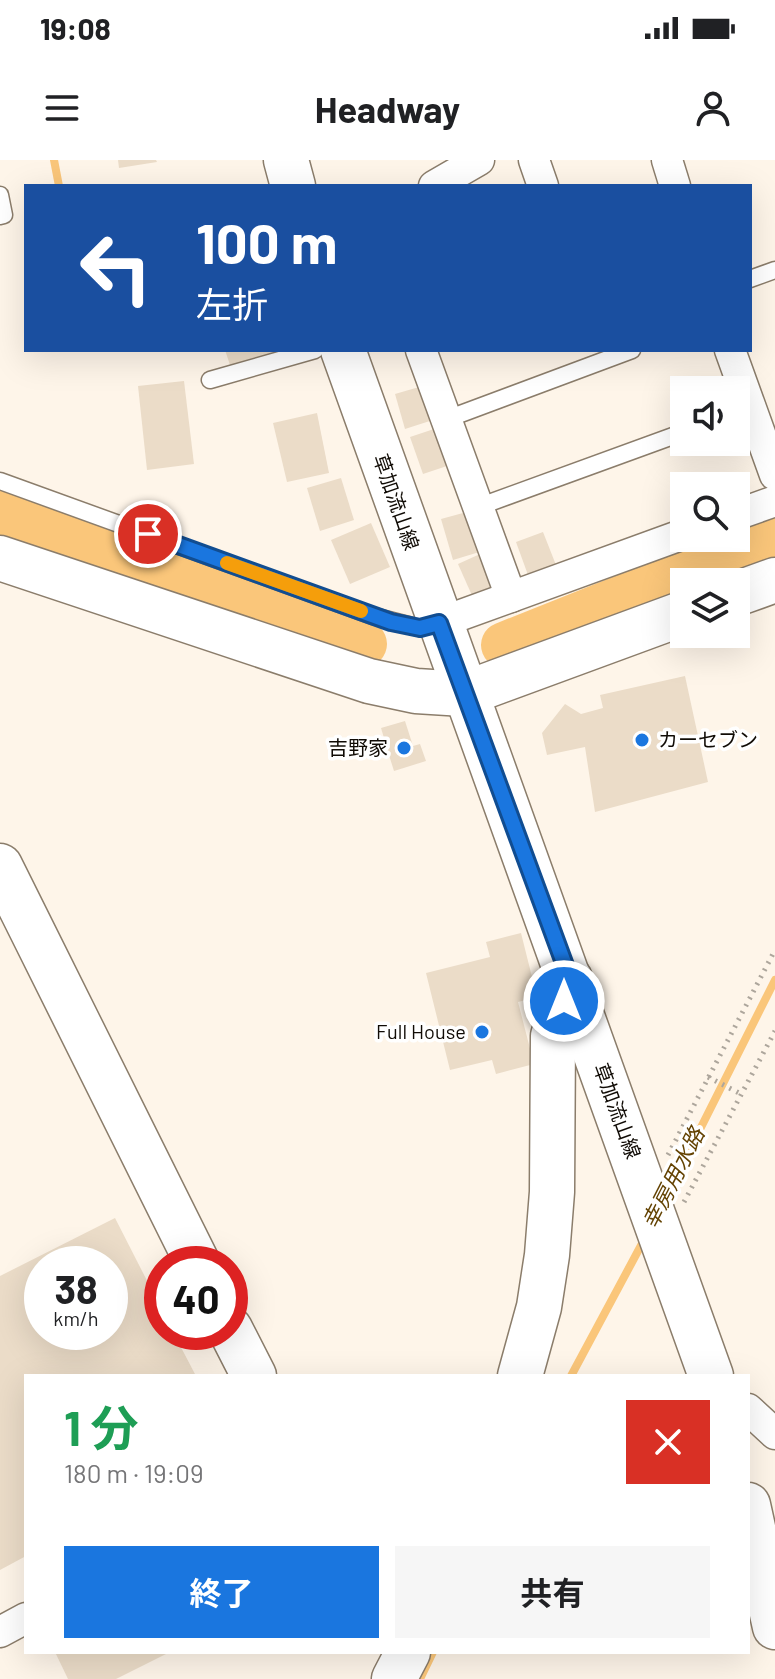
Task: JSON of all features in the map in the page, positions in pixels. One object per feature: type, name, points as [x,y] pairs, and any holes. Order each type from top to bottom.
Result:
[{"type":"street","points":[[286,160],[292,184]]},
{"type":"street","points":[[437,184],[479,160]]},
{"type":"street","points":[[534,160],[542,184]]},
{"type":"street","points":[[667,160],[674,184]]},
{"type":"street","name":"草加流山線","points":[[339,352],[454,627],[464,694],[570,979],[710,1374]]},
{"type":"street","points":[[422,352],[511,597]]},
{"type":"street","points":[[730,352],[736,376]]},
{"type":"street","points":[[750,424],[775,475]]},
{"type":"street","points":[[750,510],[775,501]]},
{"type":"street","points":[[454,627],[511,597],[670,549]]},
{"type":"street","points":[[454,627],[670,550]]},
{"type":"street","points":[[0,558],[369,681],[416,691],[464,694],[670,618]]},
{"type":"street","points":[[750,589],[775,580]]},
{"type":"street","points":[[0,866],[189,1246]]},
{"type":"street","points":[[521,1374],[539,1307],[547,1255],[552,1192],[553,1036],[570,979]]},
{"type":"street","points":[[241,1350],[253,1374]]},
{"type":"street","points":[[750,1411],[775,1434]]},
{"type":"street","points":[[750,1514],[775,1627]]},
{"type":"street","points":[[0,1632],[24,1619]]},
{"type":"lane","points":[[0,195],[4,215],[0,216]]},
{"type":"lane","points":[[752,278],[775,270]]},
{"type":"lane","points":[[210,380],[335,352]]},
{"type":"lane","points":[[447,419],[627,352]]},
{"type":"lane","points":[[478,507],[670,437]]},
{"type":"lane","points":[[0,481],[391,622],[420,628],[454,627]]},
{"type":"path","points":[[656,1217],[708,1077],[775,950]]},
{"type":"path","points":[[656,1217],[741,1094],[775,1031]]},
{"type":"path","points":[[708,1077],[741,1094]]},
{"type":"building","points":[[118,160],[156,160],[157,162],[119,168]]},
{"type":"building","points":[[226,352],[280,352],[231,368]]},
{"type":"building","points":[[184,381],[194,464],[147,470],[138,386]]},
{"type":"building","points":[[426,385],[436,419],[405,429],[395,394]]},
{"type":"building","points":[[317,413],[329,473],[287,482],[273,423]]},
{"type":"building","points":[[437,428],[450,465],[423,474],[410,437]]},
{"type":"building","points":[[341,478],[354,520],[320,531],[307,488]]},
{"type":"building","points":[[474,510],[486,550],[453,560],[441,519]]},
{"type":"building","points":[[371,523],[390,567],[350,584],[331,540]]},
{"type":"building","points":[[543,532],[556,565],[528,575],[516,542]]},
{"type":"building","points":[[480,554],[495,591],[474,600],[458,564]]},
{"type":"building","points":[[685,676],[708,782],[595,812],[585,747],[547,755],[542,733],[565,704],[581,714],[603,708],[600,695]]},
{"type":"building","points":[[405,721],[413,746],[420,744],[426,761],[394,771],[388,752],[383,754],[378,740],[384,738],[381,728]]},
{"type":"building","points":[[521,933],[537,997],[518,1002],[534,1064],[496,1074],[492,1060],[450,1070],[426,973],[490,957],[486,942]]},
{"type":"building","points":[[115,1218],[144,1275],[144,1350],[182,1350],[195,1374],[24,1374],[24,1557],[0,1570],[0,1276],[24,1264],[24,1350],[128,1350],[128,1246],[59,1246]]},
{"type":"building","points":[[56,1654],[166,1654],[116,1679],[68,1679]]},
{"type":"waterway","points":[[54,160],[59,184]]},
{"type":"waterway","points":[[0,514],[195,576],[364,644]]},
{"type":"waterway","points":[[504,645],[775,537]]},
{"type":"waterway","name":"幸房用水路","points":[[664,1201],[775,980]]},
{"type":"waterway","name":"幸房用水路","points":[[572,1374],[645,1238]]},
{"type":"waterway","name":"幸房用水路","points":[[420,1679],[432,1654]]},
{"type":"slow traffic","points":[[227,563],[361,611]]},
{"type":"place","name":"カーセブン","points":[[642,740]]},
{"type":"place","name":"吉野家","points":[[404,748]]},
{"type":"place","name":"Full House","points":[[482,1032]]},
{"type":"route","points":[[148,534],[391,622],[420,628],[439,623],[570,979],[564,1001]]}]
